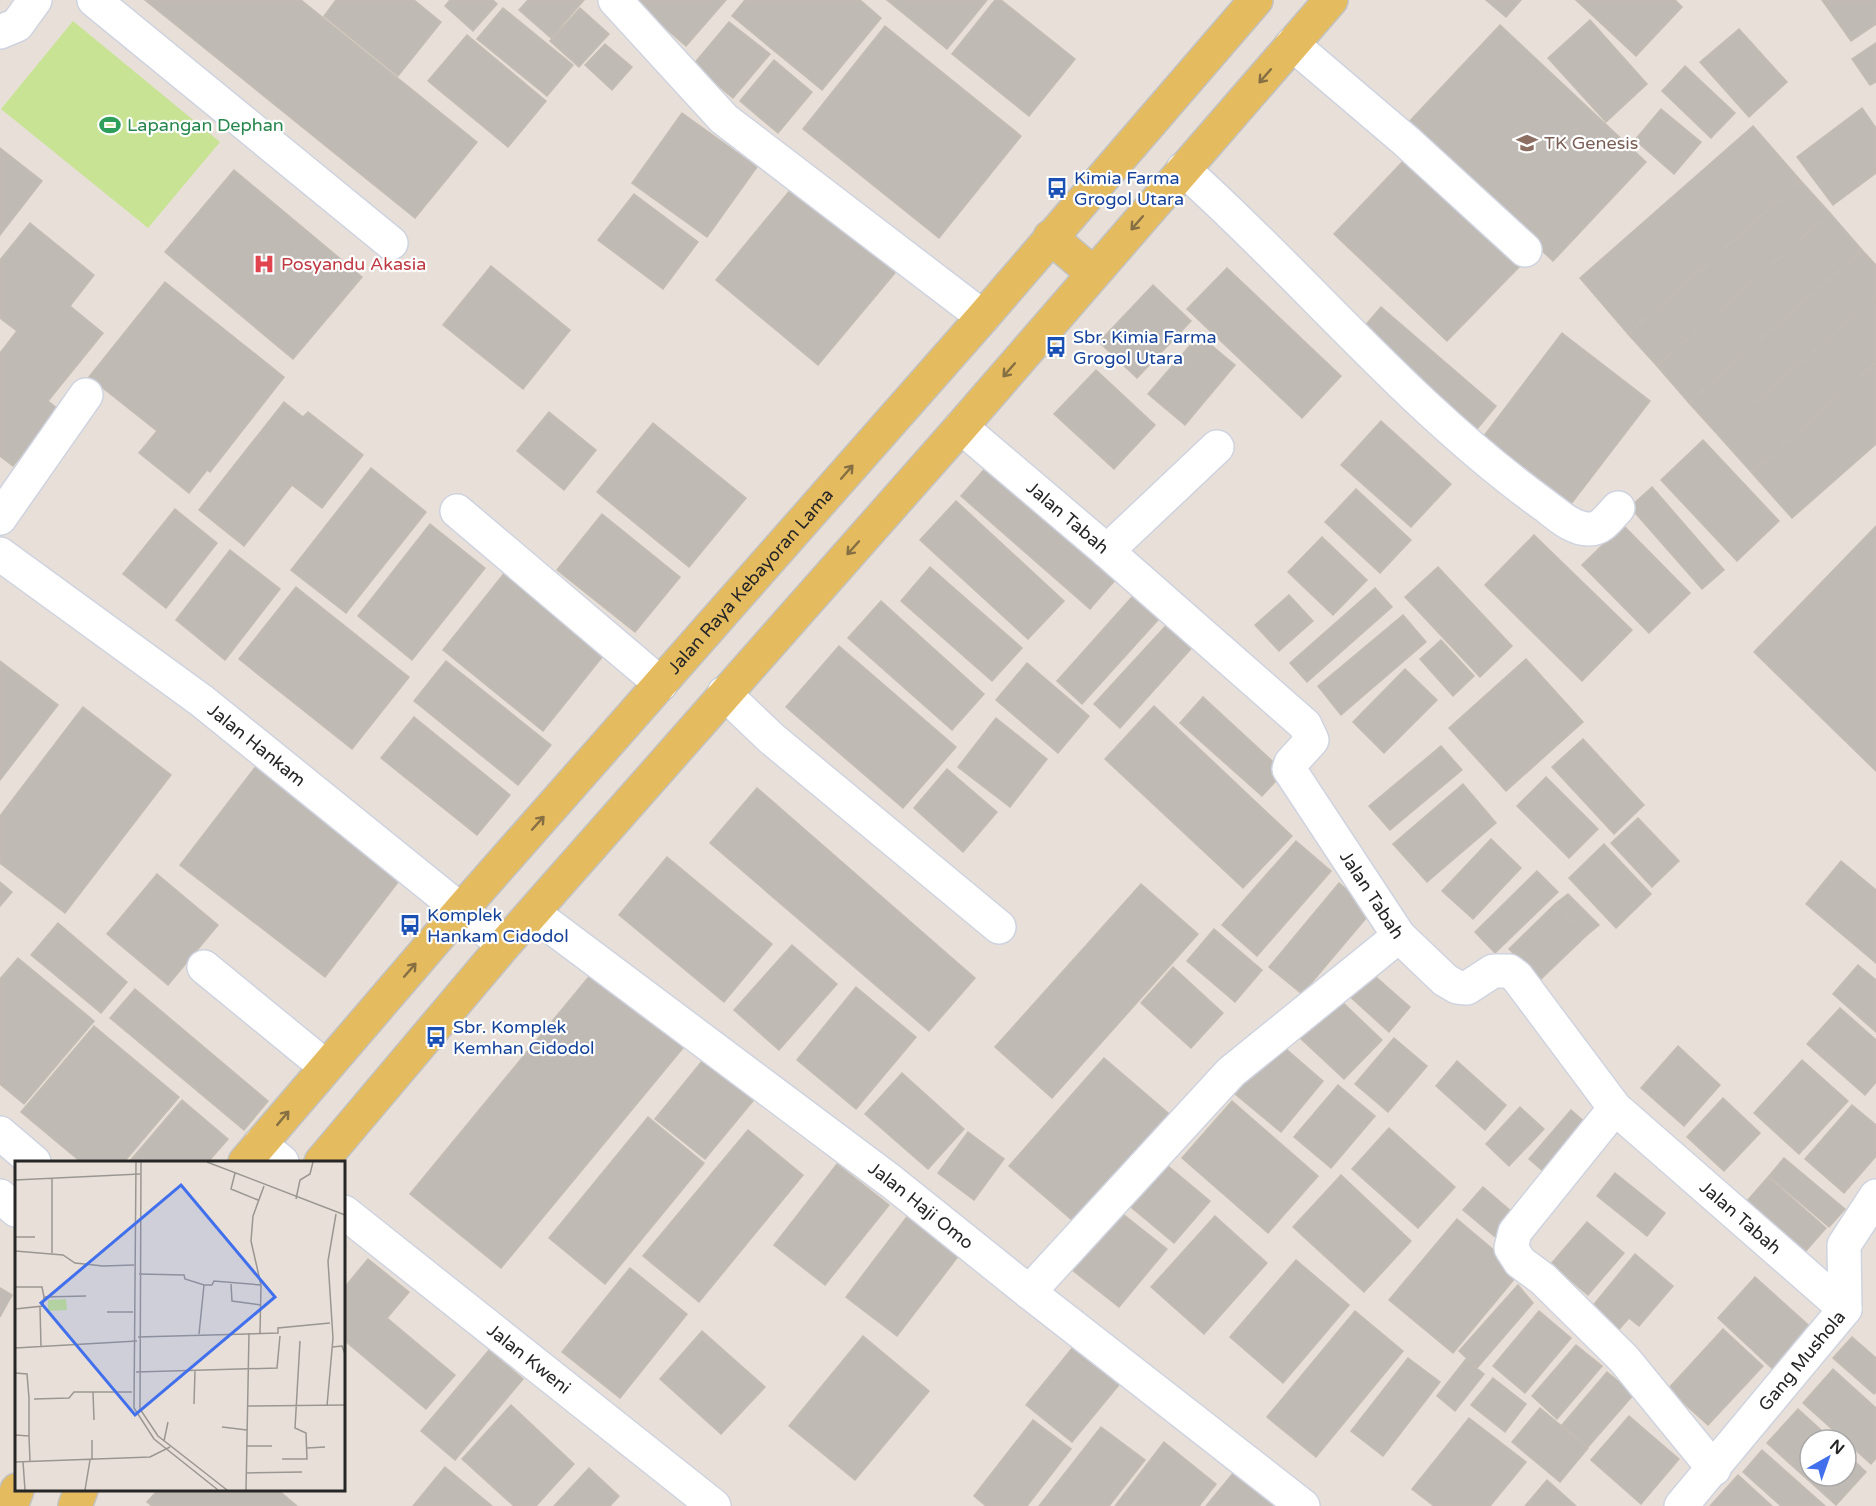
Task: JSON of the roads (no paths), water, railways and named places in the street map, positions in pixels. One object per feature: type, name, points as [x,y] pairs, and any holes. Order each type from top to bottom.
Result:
[{"type":"main road","name":"Jalan Raya Kebayoran Lama","points":[[262,1156],[326,1067],[983,316],[1256,0]]},
{"type":"main road","points":[[322,1161],[504,945],[960,427],[1331,0]]},
{"type":"main road","points":[[1050,237],[1093,273]]},
{"type":"main road","points":[[10,1506],[17,1491]]},
{"type":"main road","points":[[75,1506],[81,1491]]},
{"type":"street","points":[[0,32],[17,25],[35,0]]},
{"type":"street","points":[[94,0],[392,243]]},
{"type":"street","points":[[615,0],[724,118],[983,316]]},
{"type":"street","points":[[1292,44],[1406,141],[1525,250]]},
{"type":"street","points":[[1184,169],[1219,201],[1349,334],[1417,398],[1518,486],[1577,527],[1590,530],[1599,527],[1618,508]]},
{"type":"street","points":[[0,518],[86,395]]},
{"type":"street","name":"Jalan Tabah","points":[[960,427],[1107,551],[1310,731],[1312,740],[1291,763],[1289,769],[1400,936],[1445,980],[1457,987],[1467,988],[1493,971],[1509,971],[1516,977],[1615,1108],[1845,1310]]},
{"type":"street","points":[[1107,551],[1218,447]]},
{"type":"street","points":[[457,511],[661,684]]},
{"type":"street","name":"Jalan Hankam","points":[[0,554],[202,701],[504,945]]},
{"type":"street","points":[[724,693],[771,738],[999,927]]},
{"type":"street","name":"Jalan Haji Omo","points":[[533,913],[892,1182],[1303,1506]]},
{"type":"street","points":[[1029,1292],[1231,1072],[1400,936]]},
{"type":"street","points":[[204,967],[326,1067]]},
{"type":"street","points":[[1615,1108],[1515,1232],[1511,1248],[1520,1262],[1543,1279],[1624,1359],[1714,1469]]},
{"type":"street","points":[[0,1133],[33,1161]]},
{"type":"street","points":[[0,1196],[15,1209]]},
{"type":"street","name":"Gang Mushola","points":[[1681,1506],[1845,1310],[1844,1245],[1876,1196]]},
{"type":"street","name":"Jalan Kweni","points":[[345,1213],[714,1506]]},
{"type":"place","name":"Lapangan Dephan","points":[[110,125]]},
{"type":"place","name":"TK Genesis","points":[[1527,143]]},
{"type":"place","name":"Kimia Farma Grogol Utara","points":[[1057,188]]},
{"type":"place","name":"Posyandu Akasia","points":[[264,264]]},
{"type":"place","name":"Sbr. Kimia Farma Grogol Utara","points":[[1056,347]]},
{"type":"place","name":"Komplek Hankam Cidodol","points":[[410,925]]},
{"type":"place","name":"Sbr. Komplek Kemhan Cidodol","points":[[436,1037]]}]
